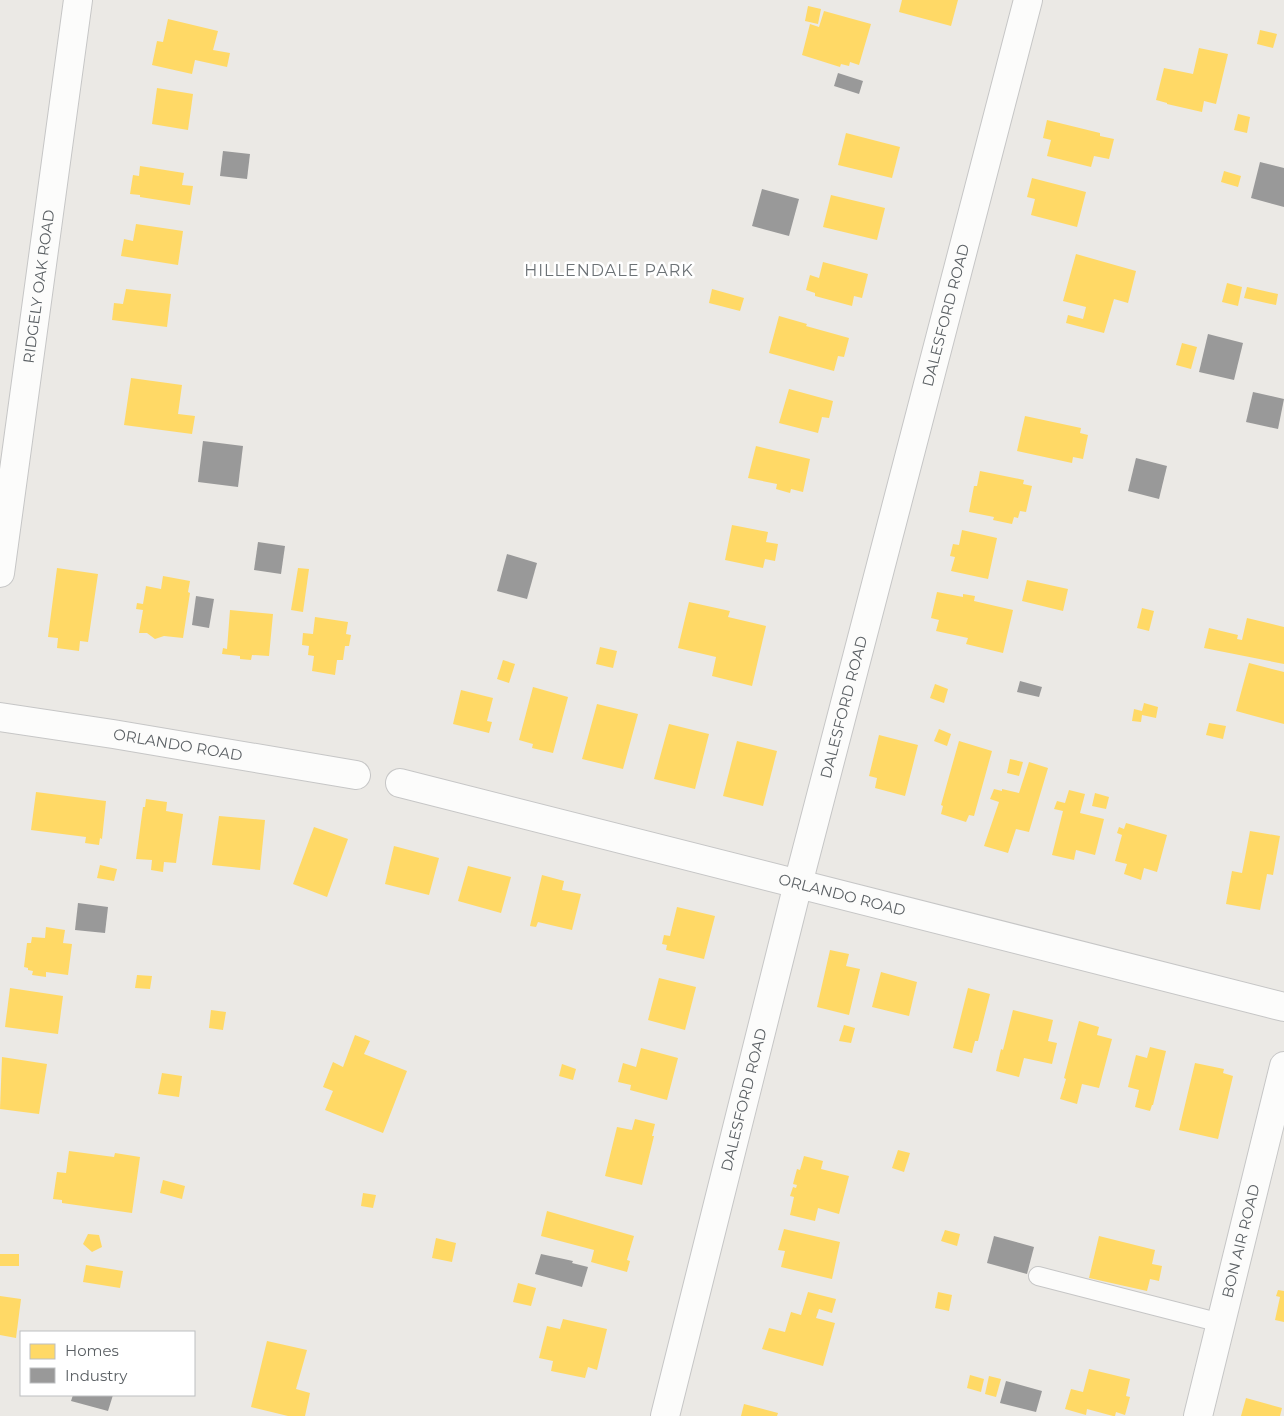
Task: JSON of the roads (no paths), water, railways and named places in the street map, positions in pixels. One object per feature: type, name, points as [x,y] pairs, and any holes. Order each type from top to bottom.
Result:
[{"type":"street","name":"RIDGELY OAK ROAD","points":[[0,573],[78,0]]},
{"type":"street","name":"DALESFORD ROAD","points":[[665,1416],[798,884],[1028,0]]},
{"type":"street","name":"ORLANDO ROAD","points":[[0,717],[356,775]]},
{"type":"street","name":"ORLANDO ROAD","points":[[400,783],[1284,1007]]},
{"type":"street","name":"BON AIR ROAD","points":[[1198,1416],[1284,1066]]},
{"type":"lane","points":[[1038,1276],[1222,1323]]},
{"type":"district","name":"HILLENDALE PARK","points":[[609,270]]}]
